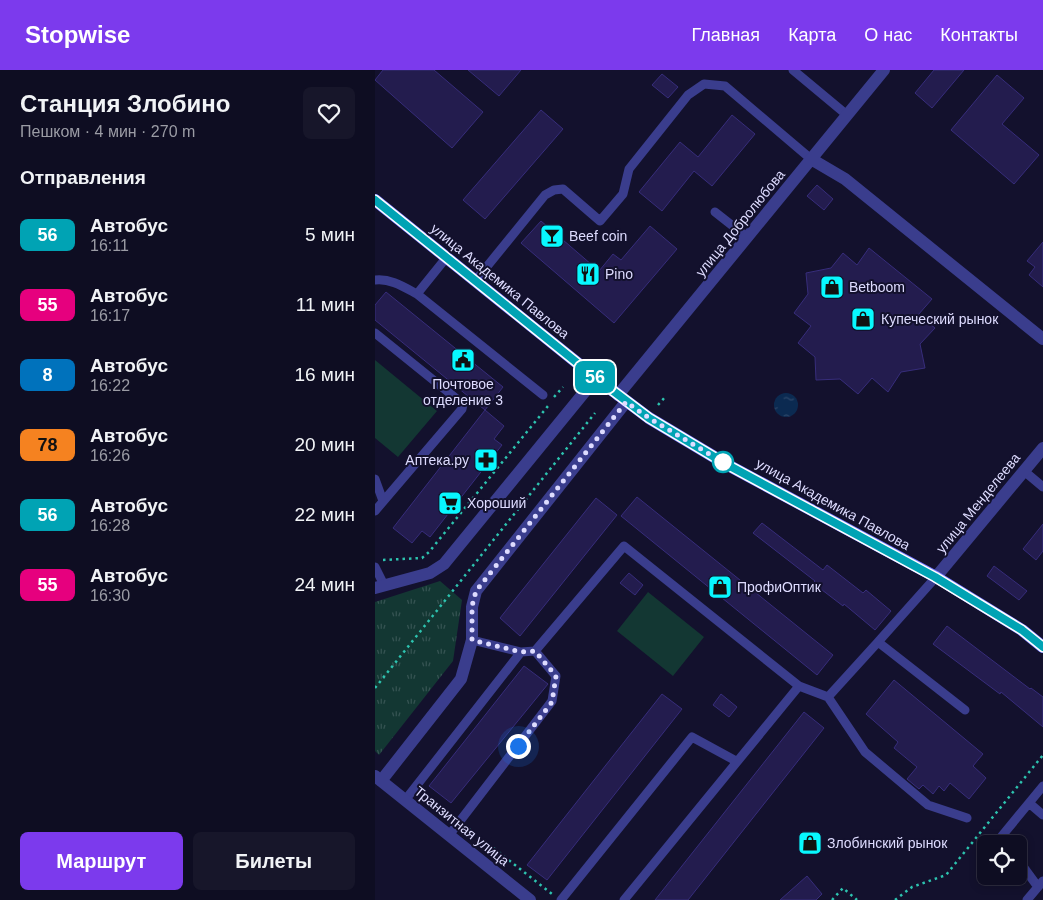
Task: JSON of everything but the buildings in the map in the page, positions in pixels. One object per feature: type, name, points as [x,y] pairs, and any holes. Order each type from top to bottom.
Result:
[{"type":"main road","name":"улица Академика Павлова","points":[[375,200],[622,399],[649,418],[726,464],[935,577],[1022,630],[1043,647]]},
{"type":"street","name":"улица Добролюбова","points":[[378,778],[461,679],[472,640],[472,606],[476,591],[622,399],[748,238],[885,70]]},
{"type":"street","points":[[811,159],[845,179],[1043,339]]},
{"type":"street","points":[[379,587],[430,573],[444,564],[596,378]]},
{"type":"street","name":"улица Менделеева","points":[[935,577],[1043,448]]},
{"type":"street","name":"Транзитная улица","points":[[378,778],[530,900]]},
{"type":"lane","points":[[793,70],[847,115]]},
{"type":"lane","points":[[476,280],[545,195],[554,190],[563,189],[601,221],[623,194],[629,169],[688,95],[704,84],[725,86],[811,159]]},
{"type":"lane","points":[[715,212],[748,238]]},
{"type":"lane","points":[[417,294],[447,258]]},
{"type":"lane","points":[[375,280],[395,282],[417,294],[543,395]]},
{"type":"lane","points":[[375,333],[463,404],[462,409],[375,510]]},
{"type":"lane","points":[[1024,471],[1043,488]]},
{"type":"lane","points":[[375,479],[383,501]]},
{"type":"lane","points":[[472,640],[521,652],[535,651],[624,546],[799,686],[828,697],[865,752],[928,805],[967,818]]},
{"type":"lane","points":[[375,567],[379,587]]},
{"type":"lane","points":[[828,697],[935,577]]},
{"type":"lane","points":[[878,642],[965,710]]},
{"type":"lane","points":[[450,834],[552,702],[556,676],[535,651]]},
{"type":"lane","points":[[406,799],[521,652]]},
{"type":"lane","points":[[624,900],[799,686]]},
{"type":"lane","points":[[560,900],[692,737],[736,761]]},
{"type":"lane","points":[[1003,835],[1043,786]]},
{"type":"lane","points":[[1029,803],[1043,815]]},
{"type":"lane","points":[[1027,869],[1041,884],[1027,900]]},
{"type":"path","points":[[375,560],[422,558],[429,552],[563,387]]},
{"type":"path","points":[[659,405],[666,396]]},
{"type":"path","points":[[375,688],[595,413]]},
{"type":"path","points":[[895,900],[912,888],[947,875],[1043,756]]},
{"type":"path","points":[[415,786],[560,900]]},
{"type":"path","points":[[833,900],[843,888],[857,900]]},
{"type":"green space","points":[[375,360],[437,411],[398,457],[375,438]]},
{"type":"green space","points":[[440,581],[462,600],[453,661],[379,755],[375,751],[375,602]]},
{"type":"green space","points":[[648,592],[704,637],[673,676],[617,631]]},
{"type":"water","points":[[786,393],[794,397],[798,405],[794,413],[786,417],[778,413],[774,405],[778,397]]},
{"type":"bus line","name":"56","points":[[375,200],[626,402],[649,418],[726,464],[935,577],[1022,630],[1043,647]]},
{"type":"place","name":"Beef coin","points":[[552,236]]},
{"type":"place","name":"Pino","points":[[588,274]]},
{"type":"place","name":"Betboom","points":[[832,287]]},
{"type":"place","name":"Купеческий рынок","points":[[863,319]]},
{"type":"place","name":"Почтовое отделение 3","points":[[463,360]]},
{"type":"place","name":"Аптека.ру","points":[[486,460]]},
{"type":"place","name":"Хороший","points":[[450,503]]},
{"type":"place","name":"ПрофиОптик","points":[[720,587]]},
{"type":"place","name":"Злобинский рынок","points":[[810,843]]},
{"type":"route","points":[[518,746],[552,702],[556,676],[535,651],[521,652],[472,640],[472,606],[476,591],[626,402],[726,464],[723,462]]}]
